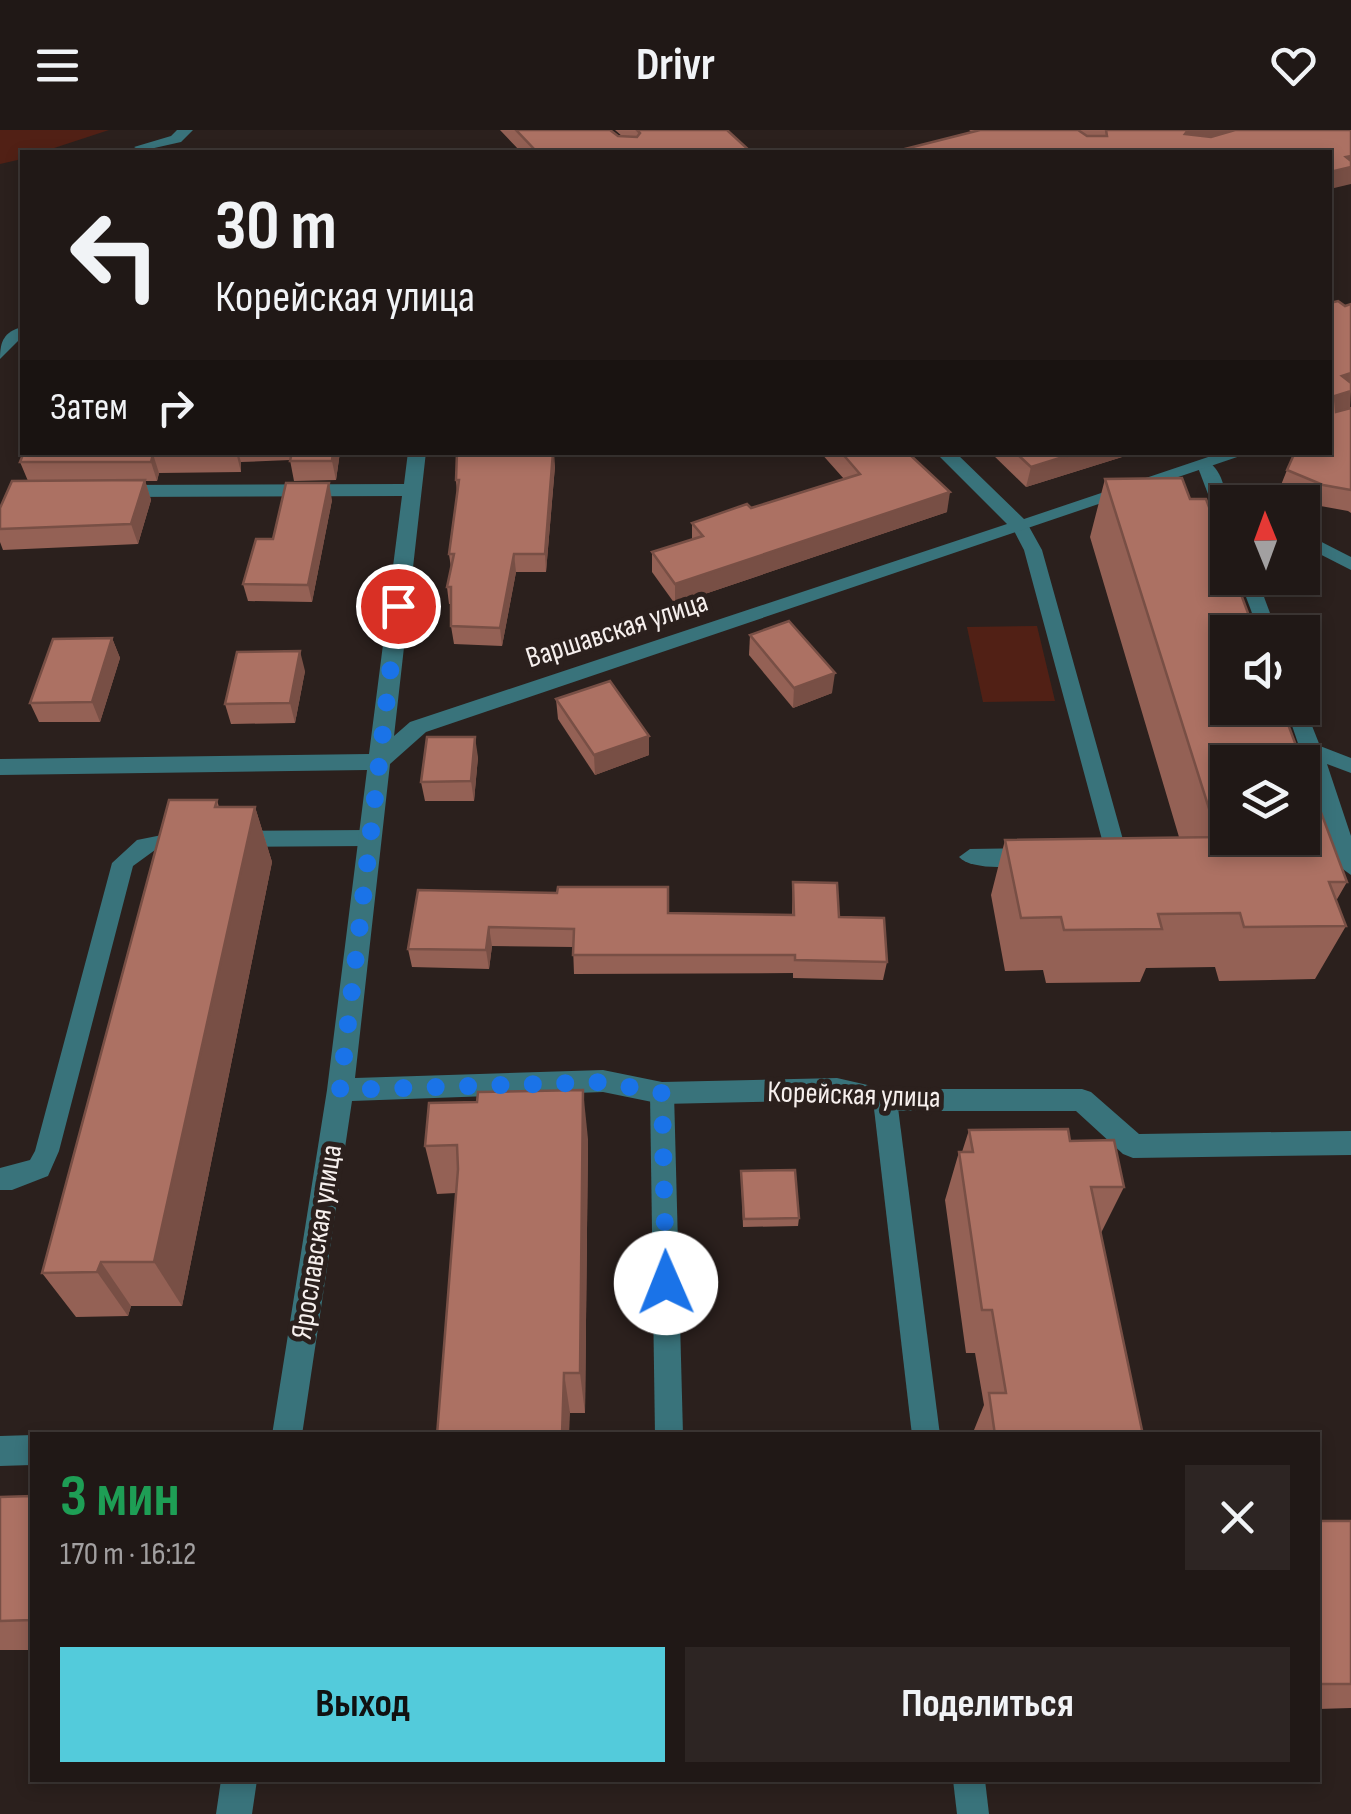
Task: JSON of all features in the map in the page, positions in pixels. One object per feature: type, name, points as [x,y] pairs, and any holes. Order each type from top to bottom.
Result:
[{"type":"street","points":[[141,148],[176,140],[186,130]]},
{"type":"street","name":"Ярославская улица","points":[[287,1432],[340,1090],[417,455]]},
{"type":"street","points":[[947,455],[1021,527]]},
{"type":"street","name":"Варшавская улица","points":[[379,762],[418,728],[1235,455]]},
{"type":"street","points":[[98,491],[413,490]]},
{"type":"street","points":[[0,767],[379,762]]},
{"type":"street","name":"Корейская улица","points":[[340,1090],[603,1082],[662,1093],[837,1089],[885,1100],[1082,1100],[1133,1146],[1351,1144]]},
{"type":"street","points":[[0,1451],[30,1450]]},
{"type":"street","points":[[234,1814],[238,1782]]},
{"type":"lane","points":[[0,354],[20,333]]},
{"type":"lane","points":[[1204,465],[1213,485]]},
{"type":"lane","points":[[1021,527],[1033,550],[1116,854],[1080,855]]},
{"type":"lane","points":[[1320,547],[1351,564]]},
{"type":"lane","points":[[1320,755],[1351,766]]},
{"type":"lane","points":[[1320,776],[1351,867]]},
{"type":"lane","points":[[0,1179],[12,1179],[39,1168],[47,1151],[123,863],[136,847],[156,840],[368,838]]},
{"type":"lane","points":[[970,857],[1043,856]]},
{"type":"lane","points":[[662,1093],[669,1432]]},
{"type":"lane","points":[[885,1100],[926,1432]]},
{"type":"lane","points":[[969,1782],[973,1814]]},
{"type":"shaded area","points":[[0,130],[109,130],[48,150],[20,150],[20,159],[0,164]]},
{"type":"shaded area","points":[[1037,626],[1055,701],[983,702],[967,627]]},
{"type":"building","points":[[516,130],[610,130],[618,136],[637,137],[637,130],[727,130],[749,150],[535,150]]},
{"type":"building","points":[[980,130],[1078,130],[1087,136],[1107,136],[1106,130],[1188,130],[1185,134],[1211,137],[1235,130],[1351,130],[1351,156],[1346,157],[1351,167],[1332,172],[1332,150],[901,150]]},
{"type":"building","points":[[1332,302],[1351,304],[1351,373],[1342,376],[1351,383],[1351,391],[1335,396],[1336,412],[1351,408],[1351,490],[1323,485],[1287,470],[1294,455],[1332,455]]},
{"type":"building","points":[[23,455],[153,455],[151,462],[20,462]]},
{"type":"building","points":[[291,455],[333,455],[332,461],[290,461]]},
{"type":"building","points":[[457,455],[553,455],[545,554],[514,554],[500,628],[451,626],[451,587],[447,587],[454,554],[449,554]]},
{"type":"building","points":[[844,455],[910,455],[950,492],[675,584],[652,552],[703,536],[692,523],[860,474]]},
{"type":"building","points":[[1018,455],[1069,455],[1031,467]]},
{"type":"building","points":[[1182,478],[1190,499],[1206,499],[1210,510],[1210,595],[1241,595],[1249,615],[1210,615],[1210,725],[1288,725],[1296,745],[1210,745],[1210,812],[1105,479]]},
{"type":"building","points":[[145,480],[131,524],[0,529],[0,508],[12,481]]},
{"type":"building","points":[[286,483],[329,483],[308,585],[243,584],[256,539],[273,539]]},
{"type":"building","points":[[789,621],[835,673],[794,688],[750,635]]},
{"type":"building","points":[[112,638],[92,702],[30,703],[53,639]]},
{"type":"building","points":[[300,651],[290,703],[225,704],[237,652]]},
{"type":"building","points":[[610,681],[649,736],[594,755],[556,699]]},
{"type":"building","points":[[427,737],[475,737],[471,781],[421,782]]},
{"type":"building","points":[[169,800],[217,800],[215,807],[255,807],[154,1262],[101,1262],[97,1272],[42,1273]]},
{"type":"building","points":[[1320,810],[1347,882],[1329,882],[1346,926],[1244,927],[1240,913],[1158,914],[1162,929],[1064,930],[1061,917],[1021,918],[1005,840],[1210,837],[1210,855],[1320,855]]},
{"type":"building","points":[[793,882],[837,883],[839,917],[884,918],[887,962],[795,960],[795,955],[573,955],[574,929],[489,927],[486,950],[408,949],[418,890],[557,893],[558,887],[668,887],[668,913],[794,915]]},
{"type":"building","points":[[583,1090],[580,1373],[564,1373],[562,1432],[437,1432],[458,1169],[457,1145],[425,1146],[429,1103],[477,1102],[478,1092]]},
{"type":"building","points":[[1068,1129],[1070,1141],[1114,1140],[1124,1187],[1091,1187],[1142,1432],[995,1432],[989,1393],[1006,1393],[992,1310],[982,1310],[959,1152],[973,1152],[969,1130]]},
{"type":"building","points":[[795,1170],[799,1218],[744,1219],[741,1171]]},
{"type":"building","points":[[30,1496],[30,1620],[0,1621],[0,1497]]},
{"type":"building","points":[[1320,1521],[1351,1521],[1351,1684],[1320,1684]]},
{"type":"route","points":[[398,606],[340,1090],[603,1082],[662,1093],[666,1283]]}]
